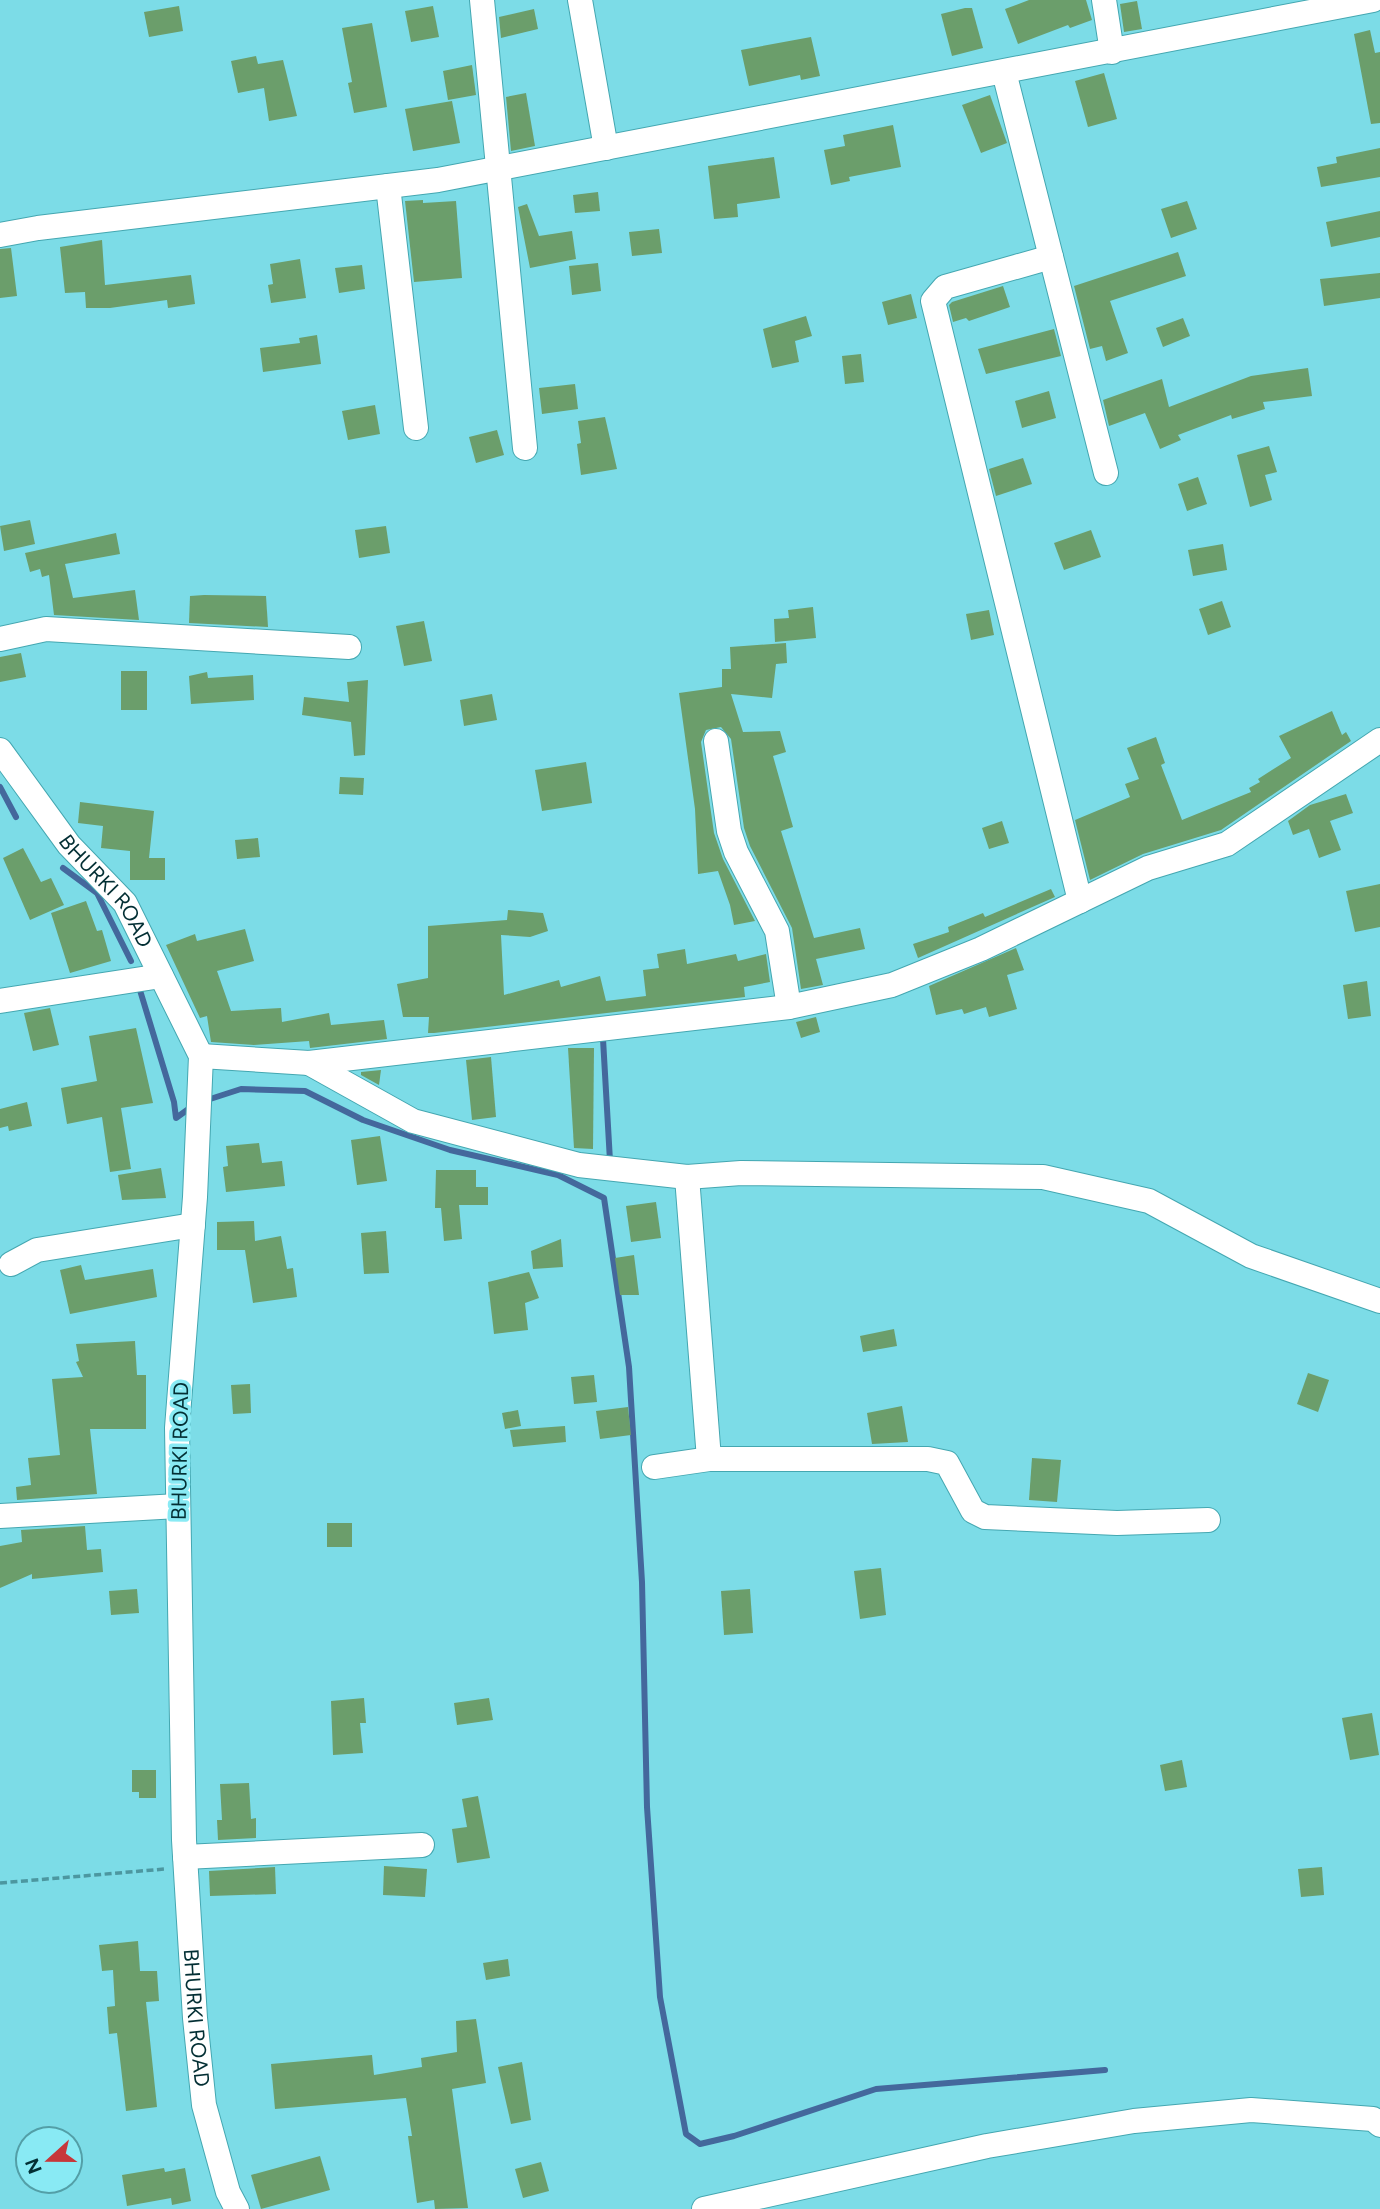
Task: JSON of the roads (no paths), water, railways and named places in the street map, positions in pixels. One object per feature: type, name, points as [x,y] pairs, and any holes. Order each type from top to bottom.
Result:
[{"type":"street","points":[[482,0],[525,448]]},
{"type":"street","points":[[580,0],[606,148]]},
{"type":"street","points":[[1104,0],[1112,52]]},
{"type":"street","points":[[0,235],[38,228],[388,186],[500,168],[1374,0]]},
{"type":"street","points":[[1004,72],[1106,473]]},
{"type":"street","points":[[388,186],[416,428]]},
{"type":"street","points":[[1051,257],[945,287],[933,301],[1080,901]]},
{"type":"street","points":[[0,639],[46,629],[349,646]]},
{"type":"street","points":[[201,1067],[309,1063],[789,1007],[892,985],[981,949],[1148,868],[1227,844],[1380,740]]},
{"type":"street","points":[[716,741],[729,831],[736,852],[777,931],[789,1007]]},
{"type":"street","name":"BHURKI ROAD","points":[[0,750],[69,845],[125,903],[201,1067],[193,1225],[177,1428],[185,1862],[204,2105],[228,2192],[237,2209]]},
{"type":"street","points":[[0,1001],[160,976]]},
{"type":"street","points":[[309,1063],[413,1121],[579,1165],[687,1177],[741,1173],[1043,1177],[1149,1200],[1251,1256],[1380,1301]]},
{"type":"street","points":[[687,1177],[709,1459]]},
{"type":"street","points":[[11,1264],[37,1250],[193,1225]]},
{"type":"street","points":[[654,1467],[709,1459],[928,1459],[947,1463],[973,1511],[985,1517],[1117,1523],[1208,1520]]},
{"type":"street","points":[[0,1516],[178,1506]]},
{"type":"street","points":[[185,1862],[422,1845]]},
{"type":"street","points":[[704,2209],[987,2146],[1134,2121],[1251,2110],[1373,2119],[1380,2125]]},
{"type":"waterway","points":[[0,787],[16,817]]},
{"type":"waterway","points":[[63,868],[97,893],[131,961]]},
{"type":"waterway","points":[[139,987],[174,1102],[176,1118],[194,1105]]},
{"type":"waterway","points":[[603,1039],[610,1161]]},
{"type":"waterway","points":[[204,1101],[241,1089],[305,1091],[363,1120],[450,1150],[558,1175],[604,1198],[629,1367],[642,1582],[647,1807],[660,1997],[686,2134],[700,2144],[734,2136],[876,2089],[1105,2070]]}]
